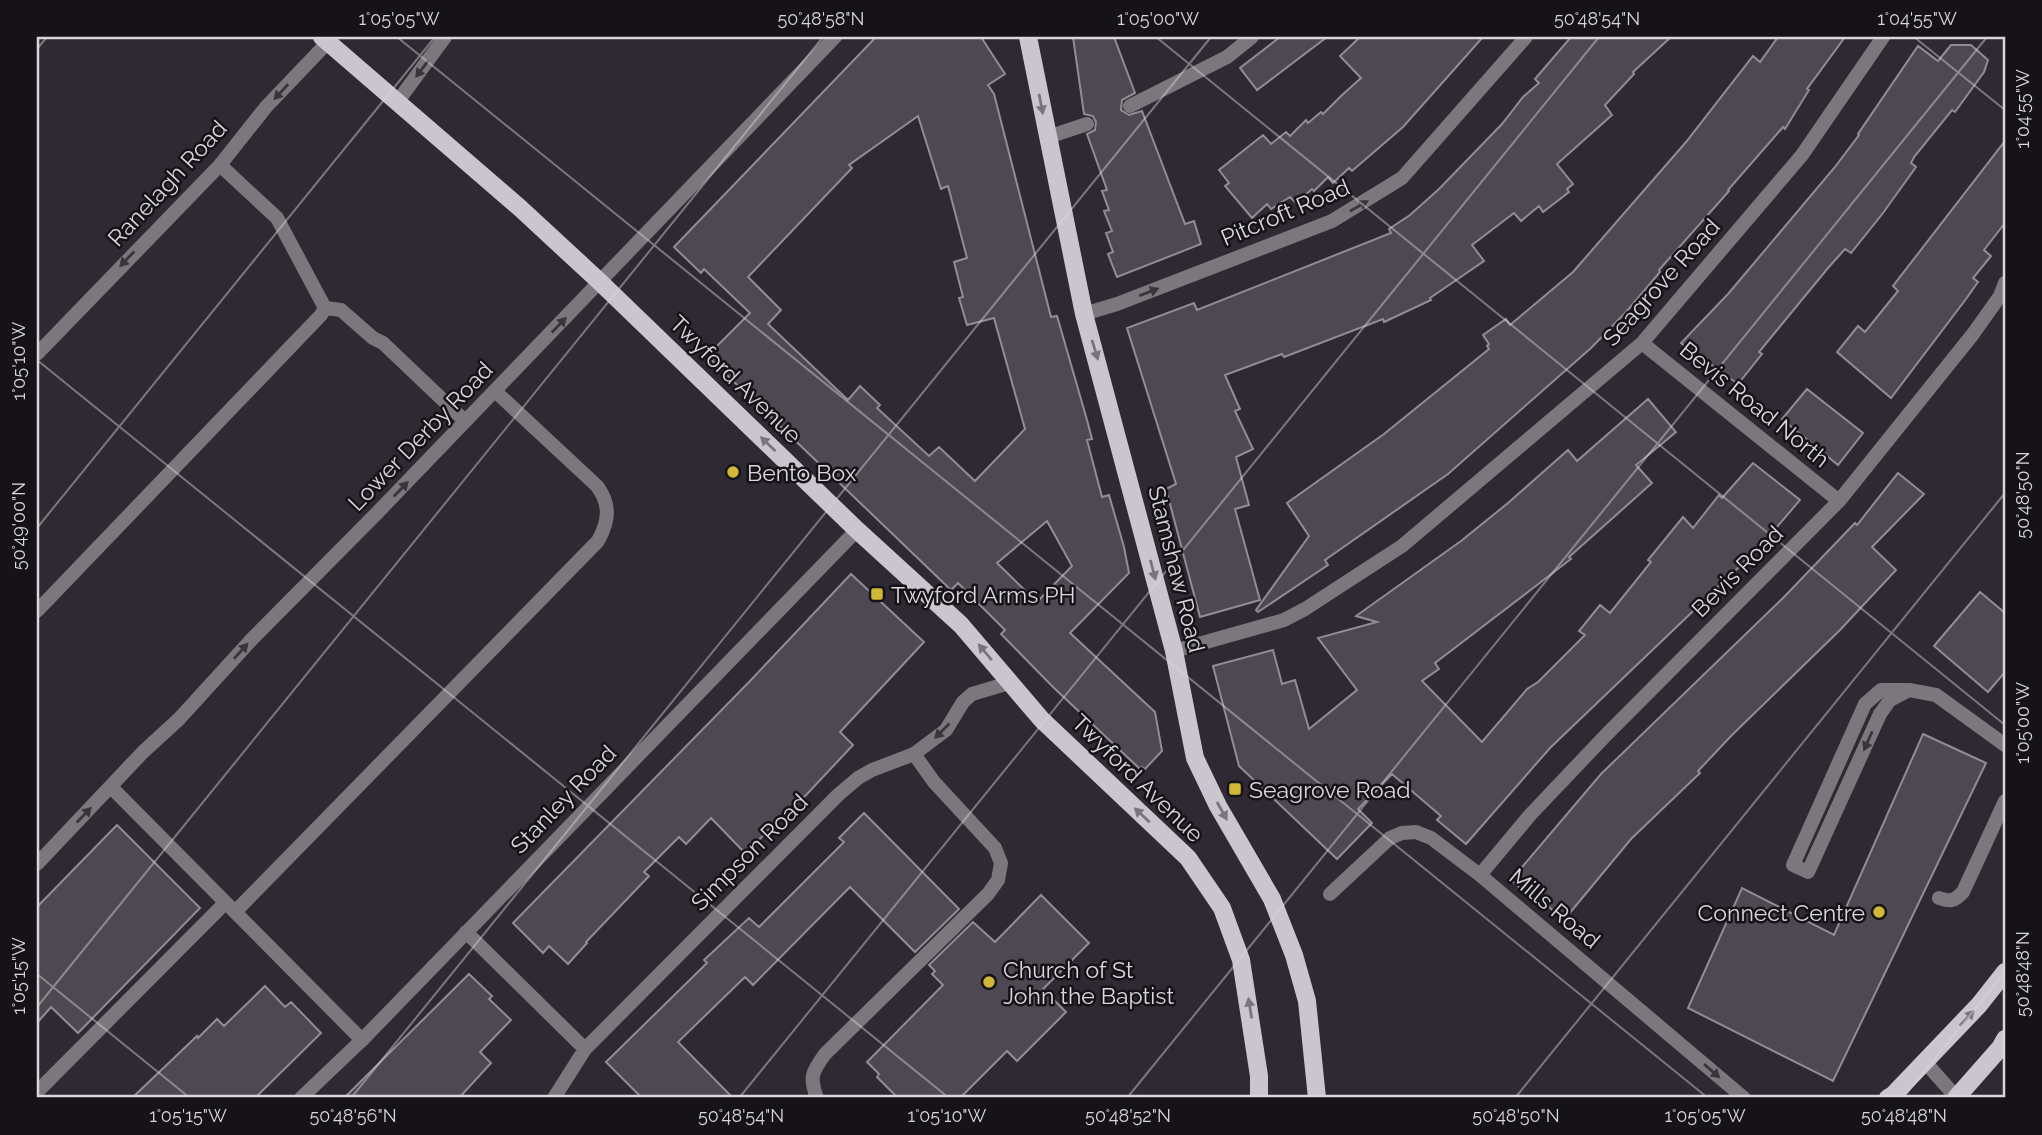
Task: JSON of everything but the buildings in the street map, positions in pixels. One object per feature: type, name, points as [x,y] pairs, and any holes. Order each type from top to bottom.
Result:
[{"type":"main road","name":"Stamshaw Road","points":[[1028,37],[1084,314],[1174,651],[1195,758],[1218,806],[1272,900],[1294,955],[1307,1001],[1317,1098]]},
{"type":"main road","name":"Twyford Avenue","points":[[325,39],[600,282],[857,530],[961,625],[1042,720],[1188,858],[1222,908],[1241,960],[1259,1076],[1259,1098]]},
{"type":"main road","points":[[1888,1098],[1979,1005],[2005,972]]},
{"type":"main road","points":[[1956,1098],[2005,1039]]},
{"type":"street","points":[[398,101],[445,37]]},
{"type":"street","name":"Lower Derby Road","points":[[37,864],[835,37]]},
{"type":"street","points":[[1130,106],[1227,57],[1252,37]]},
{"type":"street","name":"Pitcroft Road","points":[[1084,314],[1117,304],[1332,221],[1379,194],[1402,177],[1524,37]]},
{"type":"street","name":"Seagrove Road","points":[[1174,651],[1284,620],[1305,610],[1402,546],[1642,343],[1802,155],[1883,37]]},
{"type":"street","name":"Ranelagh Road","points":[[37,354],[220,165],[325,39]]},
{"type":"street","points":[[1048,137],[1087,124]]},
{"type":"street","points":[[220,165],[277,218],[325,308]]},
{"type":"street","name":"Bevis Road","points":[[1480,875],[1530,815],[1606,735],[1839,501],[1973,334],[2000,296],[2005,283]]},
{"type":"street","points":[[325,308],[341,310],[373,338],[383,343],[465,421]]},
{"type":"street","points":[[37,611],[325,308]]},
{"type":"street","name":"Bevis Road North","points":[[1642,343],[1839,501]]},
{"type":"street","points":[[37,1092],[230,907],[598,541],[605,528],[608,513],[605,498],[597,486],[495,391]]},
{"type":"street","name":"Stanley Road","points":[[301,1098],[362,1040],[857,530]]},
{"type":"street","name":"Simpson Road","points":[[554,1098],[585,1049],[838,795],[858,778],[914,754],[946,730],[963,702],[972,694],[1009,684]]},
{"type":"street","points":[[1909,690],[1889,699],[1880,715],[1808,872],[1793,865],[1865,704],[1881,690],[1909,690],[1937,695],[2005,745]]},
{"type":"street","points":[[817,1098],[811,1083],[815,1068],[825,1054],[988,894],[999,880],[1002,863],[995,848],[934,782],[914,754]]},
{"type":"street","points":[[111,787],[362,1040]]},
{"type":"street","points":[[1939,898],[1956,900],[1963,892],[2005,801]]},
{"type":"street","name":"Mills Road","points":[[1330,894],[1378,847],[1402,832],[1416,832],[1431,838],[1480,875],[1744,1098]]},
{"type":"street","points":[[466,932],[585,1049]]},
{"type":"street","points":[[1925,1062],[1956,1098]]},
{"type":"place","name":"Bento Box","points":[[733,472]]},
{"type":"place","name":"Twyford Arms PH","points":[[877,594]]},
{"type":"place","name":"Seagrove Road","points":[[1235,789]]},
{"type":"place","name":"Connect Centre","points":[[1879,912]]},
{"type":"place","name":"Church of St John the Baptist","points":[[989,982]]}]
